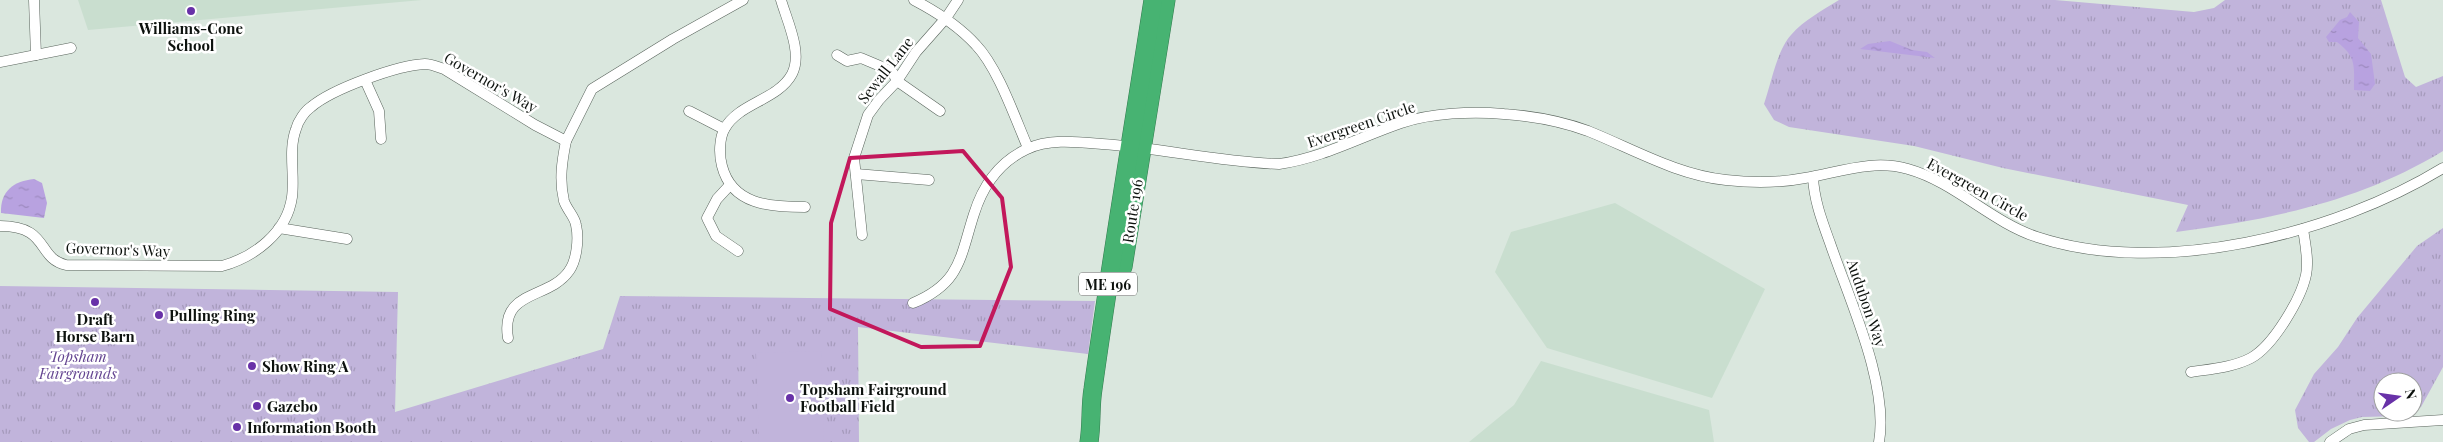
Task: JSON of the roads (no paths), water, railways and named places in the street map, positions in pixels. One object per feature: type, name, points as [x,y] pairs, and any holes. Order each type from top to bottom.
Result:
[{"type":"highway","name":"Route 196","points":[[1089,442],[1092,422],[1101,395],[1136,146],[1153,0]]},
{"type":"highway","name":"Route 196","points":[[1136,146],[1166,0]]},
{"type":"street","points":[[34,0],[36,55]]},
{"type":"street","points":[[508,338],[505,323],[513,308],[527,296],[552,286],[569,270],[577,248],[576,224],[564,203],[560,172],[566,140],[592,89],[673,39],[743,0]]},
{"type":"street","points":[[781,0],[794,46],[796,61],[792,73],[785,82],[739,115],[724,129],[720,156],[729,186],[750,199],[771,206],[805,207]]},
{"type":"street","points":[[913,303],[928,297],[946,283],[964,254],[981,192],[998,169],[1028,148],[992,68],[978,46],[946,18],[914,0]]},
{"type":"street","name":"Sewall Lane","points":[[862,235],[854,158],[868,115],[897,81],[916,52],[946,18],[958,0]]},
{"type":"street","points":[[0,62],[71,48]]},
{"type":"street","points":[[837,55],[847,61],[861,58],[894,73],[897,81],[940,111]]},
{"type":"street","name":"Governor's Way","points":[[0,226],[29,230],[39,239],[54,260],[61,264],[98,267],[222,266],[240,261],[256,253],[279,228],[292,199],[293,143],[296,129],[310,107],[365,80],[408,66],[427,64],[444,69],[507,108],[566,140]]},
{"type":"street","points":[[365,80],[379,111],[380,139]]},
{"type":"street","points":[[689,111],[724,129]]},
{"type":"street","name":"Evergreen Circle","points":[[1028,148],[1061,142],[1136,146],[1279,164],[1299,161],[1404,122],[1452,115],[1503,113],[1550,120],[1586,131],[1664,164],[1724,180],[1779,182],[1873,164],[1908,169],[1929,176],[1999,219],[2036,237],[2100,252],[2168,252],[2208,248],[2303,229],[2342,218],[2397,193],[2443,168]]},
{"type":"street","points":[[856,174],[929,180]]},
{"type":"street","name":"Audubon Way","points":[[1813,177],[1818,211],[1872,364],[1880,402],[1878,442]]},
{"type":"street","points":[[729,186],[717,199],[707,218],[716,236],[738,251]]},
{"type":"street","points":[[279,228],[347,239]]},
{"type":"street","points":[[2191,372],[2249,359],[2265,348],[2273,338],[2296,300],[2306,274],[2303,229]]},
{"type":"street","points":[[2330,442],[2349,429],[2364,425],[2443,420]]},
{"type":"water","points":[[2350,12],[2359,22],[2358,38],[2371,54],[2375,84],[2370,91],[2354,90],[2354,69],[2351,58],[2343,47],[2337,42],[2329,42],[2326,37],[2340,20],[2347,17]]},
{"type":"water","points":[[1890,41],[1912,50],[1927,52],[1935,58],[1860,49],[1868,44]]},
{"type":"water","points":[[34,179],[42,183],[47,203],[44,218],[1,213],[3,199],[10,188],[20,182]]},
{"type":"place","name":"Williams-Cone School","points":[[191,11]]},
{"type":"place","name":"Draft Horse Barn","points":[[95,302]]},
{"type":"place","name":"Pulling Ring","points":[[159,315]]},
{"type":"place","name":"Show Ring A","points":[[252,366]]},
{"type":"place","name":"Topsham Fairground Football Field","points":[[790,398]]},
{"type":"place","name":"Gazebo","points":[[257,406]]},
{"type":"place","name":"Information Booth","points":[[237,427]]},
{"type":"park label","name":"Topsham Fairgrounds","points":[[78,364]]}]
